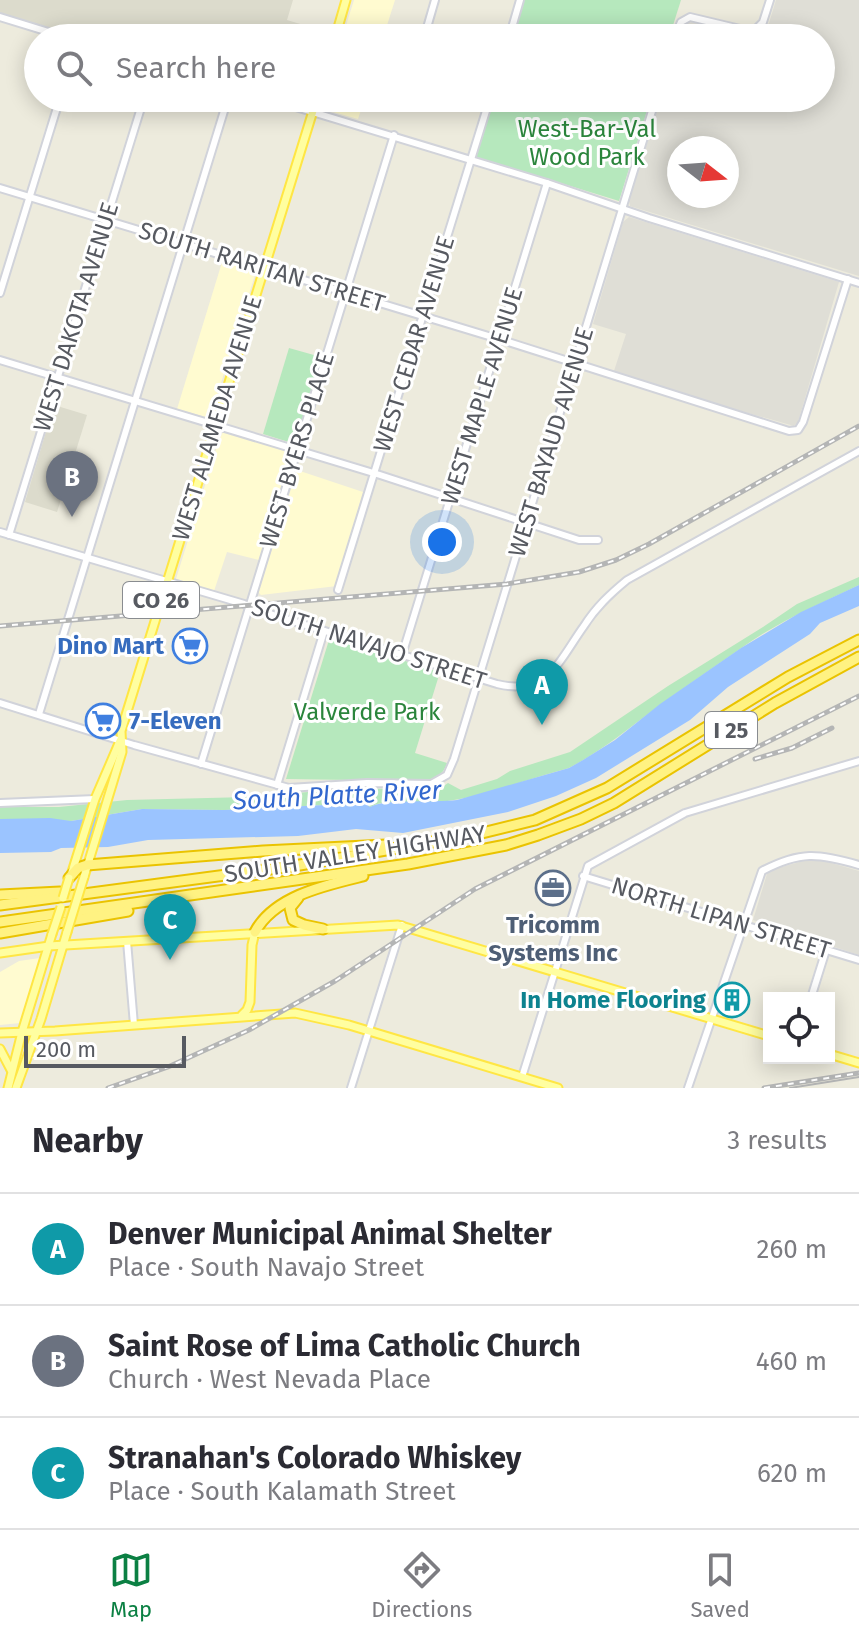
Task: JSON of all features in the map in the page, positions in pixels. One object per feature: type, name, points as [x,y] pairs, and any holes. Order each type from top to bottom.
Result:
[{"type":"highway","name":"SOUTH VALLEY HIGHWAY","points":[[0,905],[215,877],[445,840],[540,818],[607,788],[788,677],[859,640]]},
{"type":"highway","name":"SOUTH VALLEY HIGHWAY","points":[[0,922],[408,864],[524,839],[605,807],[775,703],[859,657]]},
{"type":"highway","points":[[69,878],[89,860],[445,840]]},
{"type":"highway","points":[[255,932],[272,911],[301,896],[334,883],[408,864]]},
{"type":"highway","points":[[0,895],[215,877]]},
{"type":"highway","points":[[0,933],[218,893]]},
{"type":"highway","points":[[301,896],[292,905],[291,916],[301,924],[323,929]]},
{"type":"main road","points":[[339,24],[346,0]]},
{"type":"main road","name":"WEST ALAMEDA AVENUE","points":[[8,1088],[69,878],[95,799],[121,739],[312,112]]},
{"type":"main road","name":"WEST ALAMEDA AVENUE","points":[[16,1088],[105,810],[122,752],[121,739]]},
{"type":"main road","points":[[0,953],[49,946],[402,925],[763,1034]]},
{"type":"main road","points":[[240,1016],[250,1002],[255,932]]},
{"type":"main road","points":[[0,1033],[303,1014],[558,1088]]},
{"type":"main road","points":[[0,1049],[12,1073]]},
{"type":"main road","points":[[835,1056],[859,1063]]},
{"type":"street","points":[[428,24],[435,0]]},
{"type":"street","points":[[513,24],[520,0]]},
{"type":"street","points":[[761,24],[770,0]]},
{"type":"street","points":[[680,24],[686,18],[696,18],[720,24]]},
{"type":"street","points":[[1,19],[24,26]]},
{"type":"street","points":[[0,293],[56,112]]},
{"type":"street","name":"WEST DAKOTA AVENUE","points":[[9,535],[140,112]]},
{"type":"street","points":[[39,714],[224,112]]},
{"type":"street","points":[[312,112],[471,159],[859,283]]},
{"type":"street","name":"WEST CEDAR AVENUE","points":[[338,590],[486,112]]},
{"type":"street","name":"WEST BAYAUD AVENUE","points":[[277,785],[289,788],[367,783],[427,785],[439,781],[451,767],[652,112]]},
{"type":"street","name":"WEST BYERS PLACE","points":[[201,764],[394,135]]},
{"type":"street","name":"WEST MAPLE AVENUE","points":[[402,655],[547,183]]},
{"type":"street","name":"SOUTH RARITAN STREET","points":[[0,188],[786,430],[798,430],[805,417],[848,279]]},
{"type":"street","points":[[0,360],[375,473],[579,540],[598,540]]},
{"type":"street","name":"SOUTH NAVAJO STREET","points":[[0,532],[515,687],[544,679],[555,669],[605,598],[627,580],[859,451]]},
{"type":"street","points":[[0,703],[277,785],[324,631]]},
{"type":"street","points":[[522,1077],[588,866],[685,813],[859,761]]},
{"type":"street","points":[[0,803],[95,799]]},
{"type":"street","points":[[688,1088],[762,871],[812,853],[859,865]]},
{"type":"street","name":"NORTH LIPAN STREET","points":[[583,876],[859,960]]},
{"type":"street","points":[[351,1088],[402,925]]},
{"type":"street","points":[[127,941],[134,1025]]},
{"type":"street","points":[[813,992],[826,950]]},
{"type":"shaded area","points":[[0,0],[293,0],[287,20],[300,24],[36,24],[0,13]]},
{"type":"shaded area","points":[[354,0],[395,0],[387,24],[346,24]]},
{"type":"shaded area","points":[[776,0],[859,0],[859,276],[630,206],[657,112],[835,112],[835,24],[768,24]]},
{"type":"shaded area","points":[[334,112],[360,112],[358,119]]},
{"type":"shaded area","points":[[629,217],[839,282],[798,422],[794,426],[613,374],[626,334],[593,324],[623,222]]},
{"type":"shaded area","points":[[223,259],[255,268],[256,272],[210,418],[177,409]]},
{"type":"shaded area","points":[[54,405],[87,415],[57,512],[25,502]]},
{"type":"shaded area","points":[[227,431],[292,455],[259,560],[227,552],[214,591],[176,579],[219,440]]},
{"type":"shaded area","points":[[297,470],[363,492],[337,586],[261,595],[258,592]]},
{"type":"shaded area","points":[[814,858],[859,871],[859,955],[753,920],[767,874],[771,870]]},
{"type":"shaded area","points":[[40,958],[20,1023],[0,1025],[0,972],[19,961]]},
{"type":"green space","points":[[524,0],[681,0],[673,24],[517,24]]},
{"type":"green space","name":"West-Bar-Val Wood Park","points":[[490,112],[647,112],[619,201],[476,157]]},
{"type":"green space","points":[[289,348],[321,357],[295,444],[263,434]]},
{"type":"green space","points":[[859,577],[859,585],[768,630],[581,761],[569,768],[497,790],[443,802],[390,802],[370,807],[365,803],[224,810],[142,809],[71,821],[0,819],[0,807],[248,797],[356,788],[422,790],[441,788],[448,783],[461,790],[570,752],[797,604]]},
{"type":"green space","name":"Valverde Park","points":[[333,638],[440,672],[415,753],[447,763],[439,775],[418,781],[286,779],[329,640]]},
{"type":"water","points":[[859,585],[859,606],[820,623],[810,634],[728,687],[690,720],[596,778],[508,812],[403,833],[356,829],[298,836],[148,840],[108,847],[0,853],[0,819],[50,818],[71,821],[142,809],[224,810],[365,803],[370,807],[387,803],[457,800],[569,768],[615,740],[660,704],[741,648],[801,612]]},
{"type":"tram line","points":[[790,1088],[859,1077]]},
{"type":"railway","points":[[0,626],[507,584],[579,572],[616,560],[649,544],[859,426]]},
{"type":"railway","points":[[108,1088],[168,1067],[249,1030],[335,981],[475,889],[859,696]]},
{"type":"railway","points":[[755,759],[792,748],[832,728]]},
{"type":"railway","points":[[764,1088],[859,1073]]},
{"type":"place","name":"Saint Rose of Lima Catholic Church","points":[[72,517]]},
{"type":"place","name":"Dino Mart","points":[[190,646]]},
{"type":"place","name":"7-Eleven","points":[[103,721]]},
{"type":"place","name":"Denver Municipal Animal Shelter","points":[[542,725]]},
{"type":"place","name":"Tricomm Systems Inc","points":[[553,888]]},
{"type":"place","name":"Stranahan's Colorado Whiskey","points":[[170,960]]},
{"type":"place","name":"In Home Flooring","points":[[732,1000]]},
{"type":"water label","name":"South Platte River","points":[[337,795]]}]
